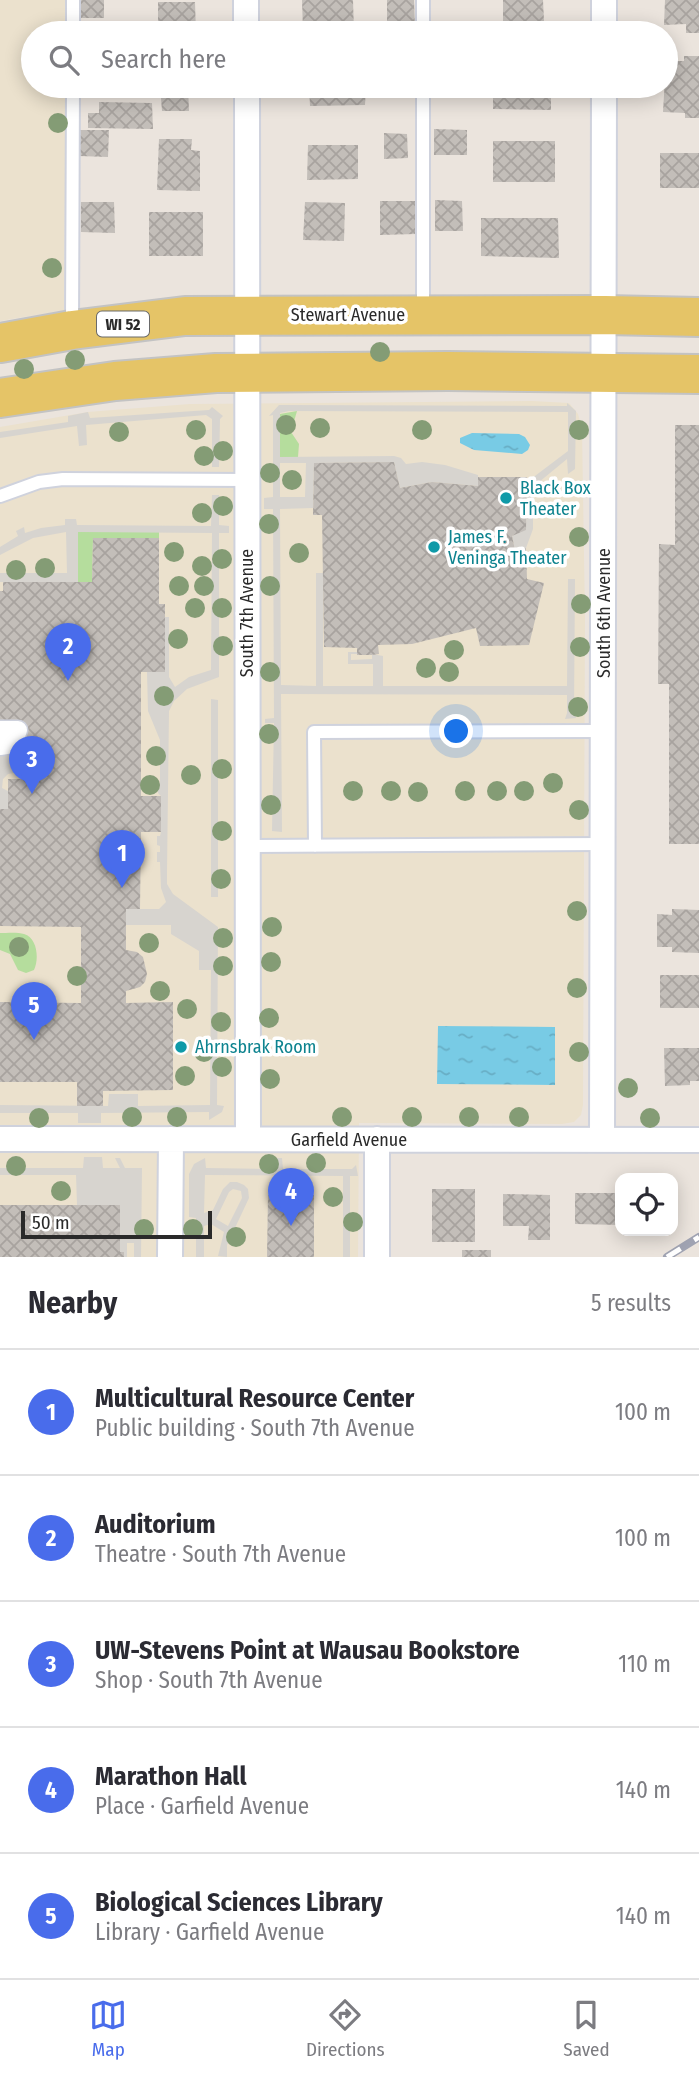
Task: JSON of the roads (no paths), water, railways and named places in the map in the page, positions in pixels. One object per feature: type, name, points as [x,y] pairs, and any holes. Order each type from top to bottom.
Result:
[{"type":"main road","name":"Stewart Avenue","points":[[0,343],[72,330],[186,316],[699,317]]},
{"type":"main road","points":[[0,398],[115,381],[247,372],[699,374]]},
{"type":"street","points":[[246,0],[246,21]]},
{"type":"street","points":[[604,0],[604,21]]},
{"type":"street","name":"South 7th Avenue","points":[[247,98],[248,1139]]},
{"type":"street","name":"South 6th Avenue","points":[[602,1140],[604,98]]},
{"type":"street","points":[[0,730],[18,730],[13,744],[0,746]]},
{"type":"street","name":"Garfield Avenue","points":[[0,1139],[699,1140]]},
{"type":"street","points":[[170,1257],[171,1139]]},
{"type":"street","points":[[377,1139],[377,1257]]},
{"type":"lane","points":[[73,0],[73,21]]},
{"type":"lane","points":[[424,0],[424,21]]},
{"type":"lane","points":[[72,330],[73,98]]},
{"type":"lane","points":[[423,98],[424,315]]},
{"type":"lane","points":[[0,496],[39,482],[62,479],[247,480]]},
{"type":"lane","points":[[315,846],[314,732],[604,731]]},
{"type":"lane","points":[[247,846],[603,844]]},
{"type":"water","points":[[472,433],[519,434],[525,437],[530,445],[522,454],[474,450],[460,443],[460,438]]},
{"type":"water","points":[[438,1026],[555,1027],[555,1085],[437,1084]]},
{"type":"railway","points":[[667,1257],[699,1237]]},
{"type":"place","name":"Black Box Theater","points":[[506,498]]},
{"type":"place","name":"James F. Veninga Theater","points":[[434,547]]},
{"type":"place","name":"Auditorium","points":[[68,681]]},
{"type":"place","name":"UW-Stevens Point at Wausau Bookstore","points":[[32,794]]},
{"type":"place","name":"Multicultural Resource Center","points":[[122,888]]},
{"type":"place","name":"Biological Sciences Library","points":[[34,1040]]},
{"type":"place","name":"Ahrnsbrak Room","points":[[181,1047]]},
{"type":"place","name":"Marathon Hall","points":[[291,1226]]}]
